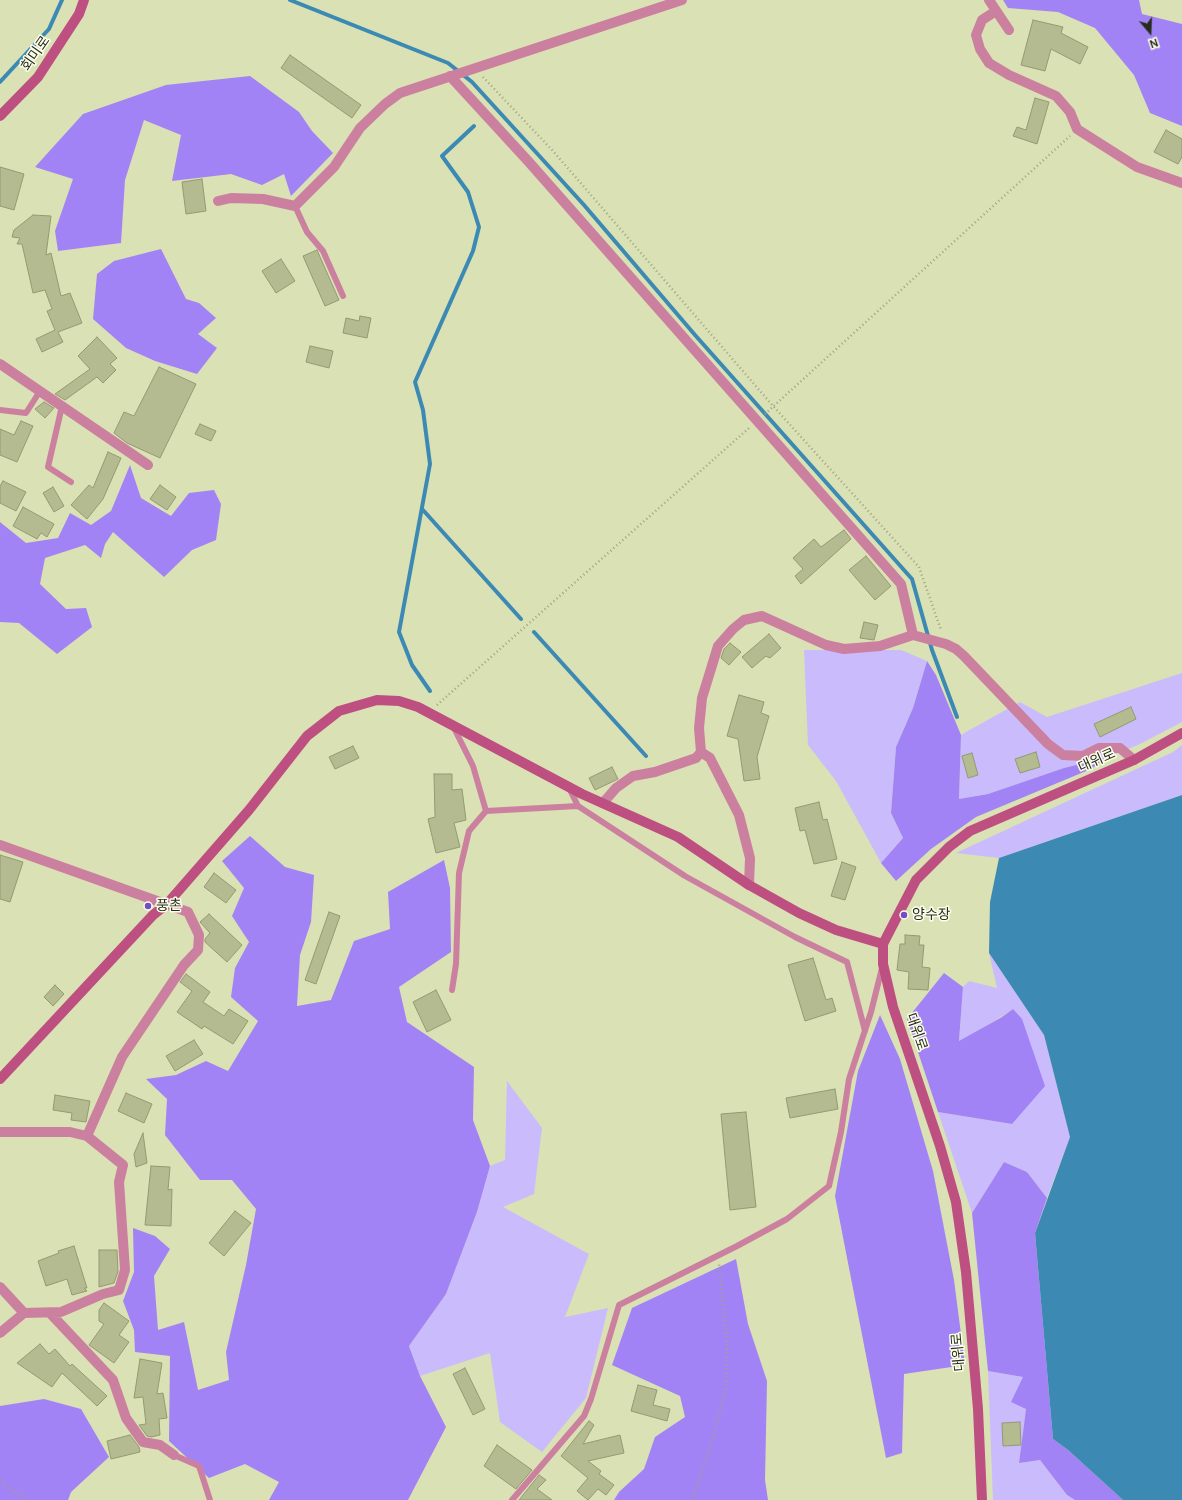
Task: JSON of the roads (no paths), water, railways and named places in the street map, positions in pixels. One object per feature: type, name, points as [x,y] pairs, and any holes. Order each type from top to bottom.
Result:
[{"type":"street","name":"회미로","points":[[0,116],[38,78],[79,14],[84,0]]},
{"type":"street","points":[[218,201],[231,198],[251,199],[295,206],[334,167],[360,128],[384,104],[400,93],[682,0]]},
{"type":"street","points":[[989,0],[1009,30]]},
{"type":"street","points":[[996,11],[982,20],[976,35],[980,49],[989,63],[1009,75],[1056,96],[1070,112],[1078,129],[1137,167],[1182,183]]},
{"type":"street","points":[[453,76],[901,584],[913,635]]},
{"type":"street","points":[[0,364],[148,465]]},
{"type":"street","points":[[603,803],[616,788],[633,776],[655,772],[696,758],[701,752],[699,728],[702,698],[718,646],[733,629],[744,620],[762,616],[826,645],[844,649],[880,646],[913,635],[946,644],[956,649],[964,656],[1048,744],[1063,755],[1083,756],[1099,748],[1120,748],[1134,760]]},
{"type":"street","points":[[0,1079],[153,916],[167,904],[249,810],[307,736],[339,711],[377,700],[399,702],[418,707],[428,714],[568,785],[582,794],[678,837],[749,885],[799,913],[836,930],[882,944]]},
{"type":"street","name":"대위로","points":[[982,1500],[978,1409],[966,1272],[956,1202],[940,1146],[893,1008],[883,964],[882,944],[916,880],[949,847],[970,831],[1134,760],[1182,733]]},
{"type":"street","points":[[701,752],[710,758],[739,815],[750,858],[749,885]]},
{"type":"street","points":[[0,845],[188,912],[199,935],[198,950],[180,971],[122,1058],[87,1136]]},
{"type":"street","points":[[0,1132],[70,1132],[87,1136],[123,1165],[119,1182],[125,1270],[119,1290],[103,1294],[61,1312],[50,1314],[24,1314],[0,1333]]},
{"type":"street","points":[[0,1286],[24,1314]]},
{"type":"street","points":[[50,1314],[113,1380],[126,1418],[143,1442],[160,1445],[174,1455]]},
{"type":"lane","points":[[295,206],[307,232],[323,251],[343,296]]},
{"type":"lane","points":[[0,410],[26,413],[40,391]]},
{"type":"lane","points":[[62,406],[48,466],[71,482]]},
{"type":"lane","points":[[452,726],[472,766],[486,811]]},
{"type":"lane","points":[[568,785],[578,806],[685,876],[795,937],[847,962],[865,1032]]},
{"type":"lane","points":[[452,990],[456,964],[459,873],[469,831],[486,811],[520,811],[578,806]]},
{"type":"lane","points":[[512,1500],[584,1416],[591,1399],[619,1305],[737,1246],[787,1219],[829,1186],[841,1132],[849,1079],[865,1032],[883,964]]},
{"type":"lane","points":[[174,1455],[199,1466],[210,1500]]},
{"type":"water","points":[[1182,795],[1182,1500],[1123,1500],[1068,1450],[1053,1439],[1035,1233],[1070,1137],[1044,1035],[989,953],[990,902],[999,858]]},
{"type":"waterway","points":[[0,82],[49,29],[62,0]]},
{"type":"waterway","points":[[290,0],[448,63],[472,82],[584,205],[695,335],[912,579],[932,650],[957,717]]},
{"type":"waterway","points":[[430,691],[412,665],[399,632],[430,464],[423,410],[415,382],[473,251],[479,227],[468,192],[442,156],[474,126]]},
{"type":"waterway","points":[[423,510],[521,619]]},
{"type":"waterway","points":[[534,632],[646,756]]},
{"type":"place","name":"풍촌","points":[[148,906]]},
{"type":"place","name":"양수장","points":[[904,915]]}]
